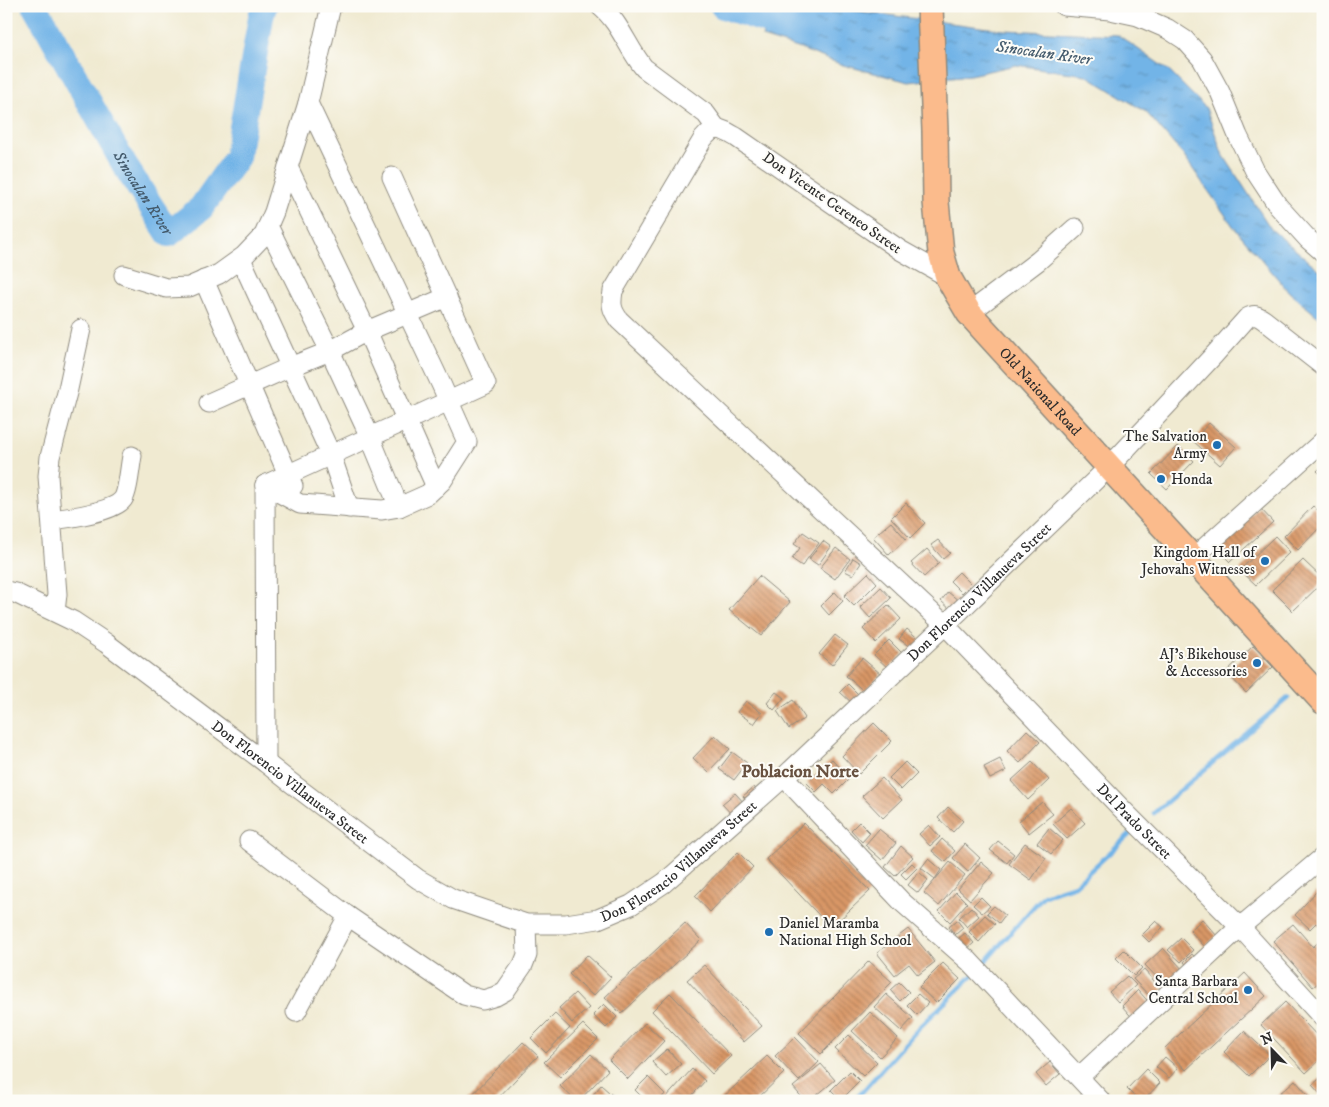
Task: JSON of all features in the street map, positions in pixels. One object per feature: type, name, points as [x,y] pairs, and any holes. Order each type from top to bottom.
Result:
[{"type":"main road","name":"Old National Road","points":[[930,6],[936,202],[941,253],[948,277],[969,313],[1323,701]]},
{"type":"street","points":[[124,275],[166,288],[188,287],[219,274],[244,256],[264,234],[274,212],[308,103],[331,6]]},
{"type":"street","points":[[600,6],[617,26],[644,68],[706,114],[717,129]]},
{"type":"street","points":[[1064,6],[1110,10],[1138,16],[1168,29],[1185,40],[1202,59],[1220,92],[1255,171],[1278,206],[1308,239],[1323,252]]},
{"type":"street","points":[[265,485],[300,504],[382,510],[399,507],[428,494],[442,481],[467,442],[308,103]]},
{"type":"street","name":"Don Vicente Cereneo Street","points":[[717,129],[724,130],[736,137],[900,250],[948,277]]},
{"type":"street","name":"Del Prado Street","points":[[717,129],[709,132],[703,139],[613,291],[611,303],[613,312],[619,320],[944,625],[1240,927],[1323,1018]]},
{"type":"street","points":[[288,167],[367,331],[436,486]]},
{"type":"street","points":[[265,485],[486,384],[392,177]]},
{"type":"street","points":[[268,226],[330,351],[370,437],[399,507]]},
{"type":"street","points":[[969,313],[1038,260],[1075,228]]},
{"type":"street","points":[[241,258],[331,455],[349,508]]},
{"type":"street","points":[[204,280],[300,504]]},
{"type":"street","points":[[209,402],[330,351],[367,331],[446,297]]},
{"type":"street","name":"Don Florencio Villanueva Street","points":[[6,591],[15,593],[73,621],[106,643],[418,879],[453,899],[526,924],[566,924],[598,919],[631,905],[664,883],[784,777],[1109,467],[1247,318],[1257,315],[1323,366]]},
{"type":"street","points":[[55,612],[57,594],[48,476],[50,458],[81,329]]},
{"type":"street","points":[[1192,559],[1323,441]]},
{"type":"street","points":[[52,520],[95,512],[115,506],[126,494],[132,456]]},
{"type":"street","points":[[265,485],[266,763]]},
{"type":"street","points":[[784,777],[902,902],[969,961],[1101,1101]]},
{"type":"street","points":[[249,841],[348,916],[464,995],[483,1000],[505,991],[523,965],[527,955],[526,924]]},
{"type":"street","points":[[1079,1077],[1240,927],[1323,856]]},
{"type":"street","points":[[296,1012],[348,916]]},
{"type":"water","points":[[769,6],[818,6],[1004,30],[1118,35],[1168,70],[1206,108],[1222,153],[1271,229],[1323,273],[1323,321],[1289,292],[1233,226],[1183,155],[1146,112],[1086,75],[1016,65],[970,75],[909,82],[843,65],[762,37]]},
{"type":"building","points":[[1209,423],[1236,447],[1220,465],[1193,441]]},
{"type":"building","points":[[1178,446],[1194,461],[1167,489],[1151,474]]},
{"type":"building","points":[[1323,465],[1323,476],[1317,471]]},
{"type":"building","points":[[906,503],[925,523],[910,538],[891,518]]},
{"type":"building","points":[[1313,506],[1323,515],[1323,524],[1298,550],[1284,536]]},
{"type":"building","points":[[1259,507],[1273,522],[1230,562],[1216,548]]},
{"type":"building","points":[[891,522],[906,539],[889,555],[873,537]]},
{"type":"building","points":[[803,532],[819,543],[802,566],[792,559],[800,548],[794,544]]},
{"type":"building","name":"Kingdom Hall of Jehovahs Witnesses","points":[[1275,536],[1290,552],[1256,585],[1240,570]]},
{"type":"building","points":[[938,540],[950,553],[943,559],[931,545]]},
{"type":"building","points":[[823,541],[831,547],[818,565],[809,559]]},
{"type":"building","points":[[836,548],[850,559],[835,579],[820,568]]},
{"type":"building","points":[[927,549],[939,563],[924,577],[911,563]]},
{"type":"building","points":[[853,558],[861,563],[853,575],[845,571]]},
{"type":"building","points":[[1303,560],[1323,579],[1323,582],[1293,611],[1272,590]]},
{"type":"building","points":[[959,572],[971,584],[962,593],[950,581]]},
{"type":"building","points":[[868,573],[877,583],[854,606],[844,596]]},
{"type":"building","points":[[759,576],[790,602],[761,636],[729,610]]},
{"type":"building","points":[[881,587],[891,598],[870,618],[860,607]]},
{"type":"building","points":[[835,592],[843,601],[829,615],[821,606]]},
{"type":"building","points":[[948,592],[959,601],[951,610],[941,601]]},
{"type":"building","points":[[888,605],[901,619],[876,643],[863,629]]},
{"type":"building","points":[[907,629],[921,641],[914,650],[899,639]]},
{"type":"building","points":[[835,635],[848,645],[832,665],[819,654]]},
{"type":"building","points":[[889,640],[903,654],[889,669],[874,655]]},
{"type":"building","points":[[1253,646],[1273,667],[1246,693],[1226,672]]},
{"type":"building","points":[[862,658],[881,674],[865,692],[846,676]]},
{"type":"building","points":[[848,684],[860,696],[853,704],[840,692]]},
{"type":"building","points":[[776,692],[784,698],[774,710],[767,703]]},
{"type":"building","points":[[793,700],[805,718],[789,729],[777,711]]},
{"type":"building","points":[[746,701],[762,713],[754,724],[737,712]]},
{"type":"building","points":[[874,723],[892,741],[859,774],[842,756]]},
{"type":"building","points":[[1027,730],[1040,742],[1020,763],[1007,751]]},
{"type":"building","points":[[715,735],[730,749],[708,772],[693,758]]},
{"type":"building","points":[[732,752],[747,763],[734,780],[719,769]]},
{"type":"building","points":[[832,759],[850,778],[834,794],[824,784],[816,792],[807,783]]},
{"type":"building","points":[[1000,759],[1006,771],[990,779],[984,767]]},
{"type":"building","points":[[905,762],[917,774],[901,790],[889,778]]},
{"type":"building","points":[[1032,762],[1049,780],[1028,800],[1011,781]]},
{"type":"building","points":[[882,778],[902,800],[883,818],[862,796]]},
{"type":"building","points":[[754,787],[761,796],[751,805],[743,796]]},
{"type":"building","points":[[735,793],[747,806],[734,817],[722,804]]},
{"type":"building","points":[[1042,802],[1053,814],[1029,833],[1019,821]]},
{"type":"building","points":[[948,807],[963,821],[953,832],[938,818]]},
{"type":"building","points":[[1071,808],[1085,823],[1067,839],[1053,824]]},
{"type":"building","points":[[859,822],[870,833],[862,842],[851,830]]},
{"type":"building","points":[[804,823],[870,891],[831,928],[766,859]]},
{"type":"building","points":[[929,825],[940,837],[930,846],[919,834]]},
{"type":"building","points":[[1049,828],[1063,840],[1051,854],[1037,843]]},
{"type":"building","points":[[879,829],[896,843],[882,860],[865,845]]},
{"type":"building","points":[[942,839],[955,851],[945,862],[932,851]]},
{"type":"building","points":[[998,841],[1014,854],[1007,863],[990,850]]},
{"type":"building","points":[[1025,843],[1046,858],[1031,880],[1009,864]]},
{"type":"building","points":[[965,844],[980,858],[968,872],[953,858]]},
{"type":"building","points":[[901,846],[913,857],[895,876],[885,867]]},
{"type":"building","points":[[738,852],[753,867],[710,912],[695,896]]},
{"type":"building","points":[[928,859],[941,870],[935,879],[921,868]]},
{"type":"building","points":[[950,862],[965,875],[939,906],[924,893]]},
{"type":"building","points":[[981,862],[994,873],[970,900],[958,889]]},
{"type":"building","points":[[912,863],[917,868],[906,879],[901,874]]},
{"type":"building","points":[[919,872],[928,880],[918,893],[908,885]]},
{"type":"building","points":[[956,892],[967,903],[950,922],[939,911]]},
{"type":"building","points":[[1316,892],[1323,899],[1323,924],[1320,927],[1316,923],[1310,929],[1295,915]]},
{"type":"building","points":[[981,897],[990,906],[982,913],[973,905]]},
{"type":"building","points":[[994,906],[1005,915],[999,923],[987,913]]},
{"type":"building","points":[[971,907],[979,916],[967,927],[959,918]]},
{"type":"building","points":[[985,915],[995,924],[979,942],[969,932]]},
{"type":"building","points":[[1202,919],[1217,936],[1205,947],[1190,931]]},
{"type":"building","points":[[957,920],[963,928],[955,935],[949,927]]},
{"type":"building","points":[[1156,921],[1163,927],[1149,942],[1142,935]]},
{"type":"building","points":[[685,923],[701,940],[621,1014],[605,997]]},
{"type":"building","points":[[1293,924],[1313,947],[1323,938],[1323,979],[1313,987],[1273,941]]},
{"type":"building","points":[[908,929],[935,962],[918,975],[909,964],[895,975],[877,953]]},
{"type":"building","points":[[965,933],[974,943],[967,949],[958,939]]},
{"type":"building","points":[[1181,938],[1193,950],[1181,962],[1168,950]]},
{"type":"building","points":[[1163,948],[1185,972],[1167,988],[1145,965]]},
{"type":"building","points":[[1124,950],[1142,968],[1134,976],[1116,958]]},
{"type":"building","points":[[1192,954],[1198,961],[1190,969],[1184,962]]},
{"type":"building","points":[[587,955],[611,977],[593,996],[569,974]]},
{"type":"building","points":[[869,961],[892,982],[821,1054],[799,1033]]},
{"type":"building","points":[[943,963],[960,979],[936,1003],[919,987]]},
{"type":"building","points":[[704,965],[762,1026],[744,1042],[687,980]]},
{"type":"building","points":[[1144,970],[1166,994],[1156,1003],[1133,979]]},
{"type":"building","points":[[1245,973],[1266,996],[1186,1070],[1165,1048]]},
{"type":"building","points":[[1127,976],[1136,985],[1118,1002],[1109,992]]},
{"type":"building","points":[[899,982],[909,992],[900,1001],[890,990]]},
{"type":"building","points":[[1138,990],[1152,1006],[1135,1021],[1122,1006]]},
{"type":"building","points":[[575,993],[589,1008],[572,1023],[559,1008]]},
{"type":"building","points":[[670,993],[731,1056],[712,1074],[652,1011]]},
{"type":"building","points":[[886,994],[913,1018],[901,1031],[874,1007]]},
{"type":"building","points":[[918,994],[928,1003],[917,1015],[907,1005]]},
{"type":"building","points":[[1285,1002],[1323,1042],[1323,1057],[1306,1073],[1261,1025]]},
{"type":"building","points":[[604,1004],[617,1017],[606,1028],[593,1015]]},
{"type":"building","points":[[870,1012],[898,1038],[880,1057],[852,1031]]},
{"type":"building","points":[[555,1014],[570,1028],[546,1053],[531,1038]]},
{"type":"building","points":[[645,1023],[664,1041],[628,1079],[609,1060]]},
{"type":"building","points":[[583,1024],[598,1039],[560,1077],[544,1062]]},
{"type":"building","points":[[1244,1031],[1270,1055],[1249,1076],[1224,1052]]},
{"type":"building","points":[[849,1035],[877,1062],[863,1076],[835,1049]]},
{"type":"building","points":[[795,1037],[819,1062],[799,1081],[775,1056]]},
{"type":"building","points":[[523,1042],[538,1056],[495,1101],[466,1101]]},
{"type":"building","points":[[667,1049],[681,1064],[666,1077],[652,1062]]},
{"type":"building","points":[[591,1054],[608,1070],[579,1101],[576,1101],[560,1086]]},
{"type":"building","points":[[767,1056],[784,1073],[755,1101],[719,1101]]},
{"type":"building","points":[[1165,1057],[1178,1068],[1169,1078],[1156,1067]]},
{"type":"building","points":[[1050,1062],[1060,1074],[1046,1086],[1036,1074]]},
{"type":"building","points":[[821,1064],[835,1080],[810,1101],[805,1101],[793,1087]]},
{"type":"building","points":[[692,1069],[705,1081],[687,1101],[663,1101]]},
{"type":"building","points":[[1146,1069],[1160,1083],[1143,1101],[1139,1101],[1127,1089]]},
{"type":"building","points":[[850,1071],[860,1081],[841,1100],[831,1090]]},
{"type":"building","points":[[1323,1076],[1323,1097],[1312,1085]]},
{"type":"building","points":[[648,1077],[665,1094],[659,1101],[646,1101],[635,1090]]},
{"type":"building","points":[[1295,1080],[1313,1101],[1271,1101]]},
{"type":"building","points":[[601,1085],[619,1101],[588,1101]]},
{"type":"building","points":[[1176,1095],[1182,1101],[1171,1101]]},
{"type":"waterway","name":"Sinocalan River","points":[[35,6],[125,166],[169,234],[201,208],[237,157],[264,6]]},
{"type":"waterway","name":"Sinocalan River","points":[[723,6],[800,32]]},
{"type":"waterway","points":[[1154,813],[1288,698]]},
{"type":"waterway","points":[[984,963],[1044,895],[1075,885],[1131,833]]},
{"type":"waterway","points":[[854,1101],[918,1029],[974,974]]},
{"type":"place","name":"The Salvation Army","points":[[1217,445]]},
{"type":"place","name":"Honda","points":[[1161,479]]},
{"type":"place","name":"Kingdom Hall of Jehovahs Witnesses","points":[[1265,561]]},
{"type":"place","name":"AJ's Bikehouse & Accessories","points":[[1257,663]]},
{"type":"place","name":"Daniel Maramba National High School","points":[[769,932]]},
{"type":"place","name":"Santa Barbara Central School","points":[[1248,990]]},
{"type":"district","name":"Poblacion Norte","points":[[800,772]]}]
